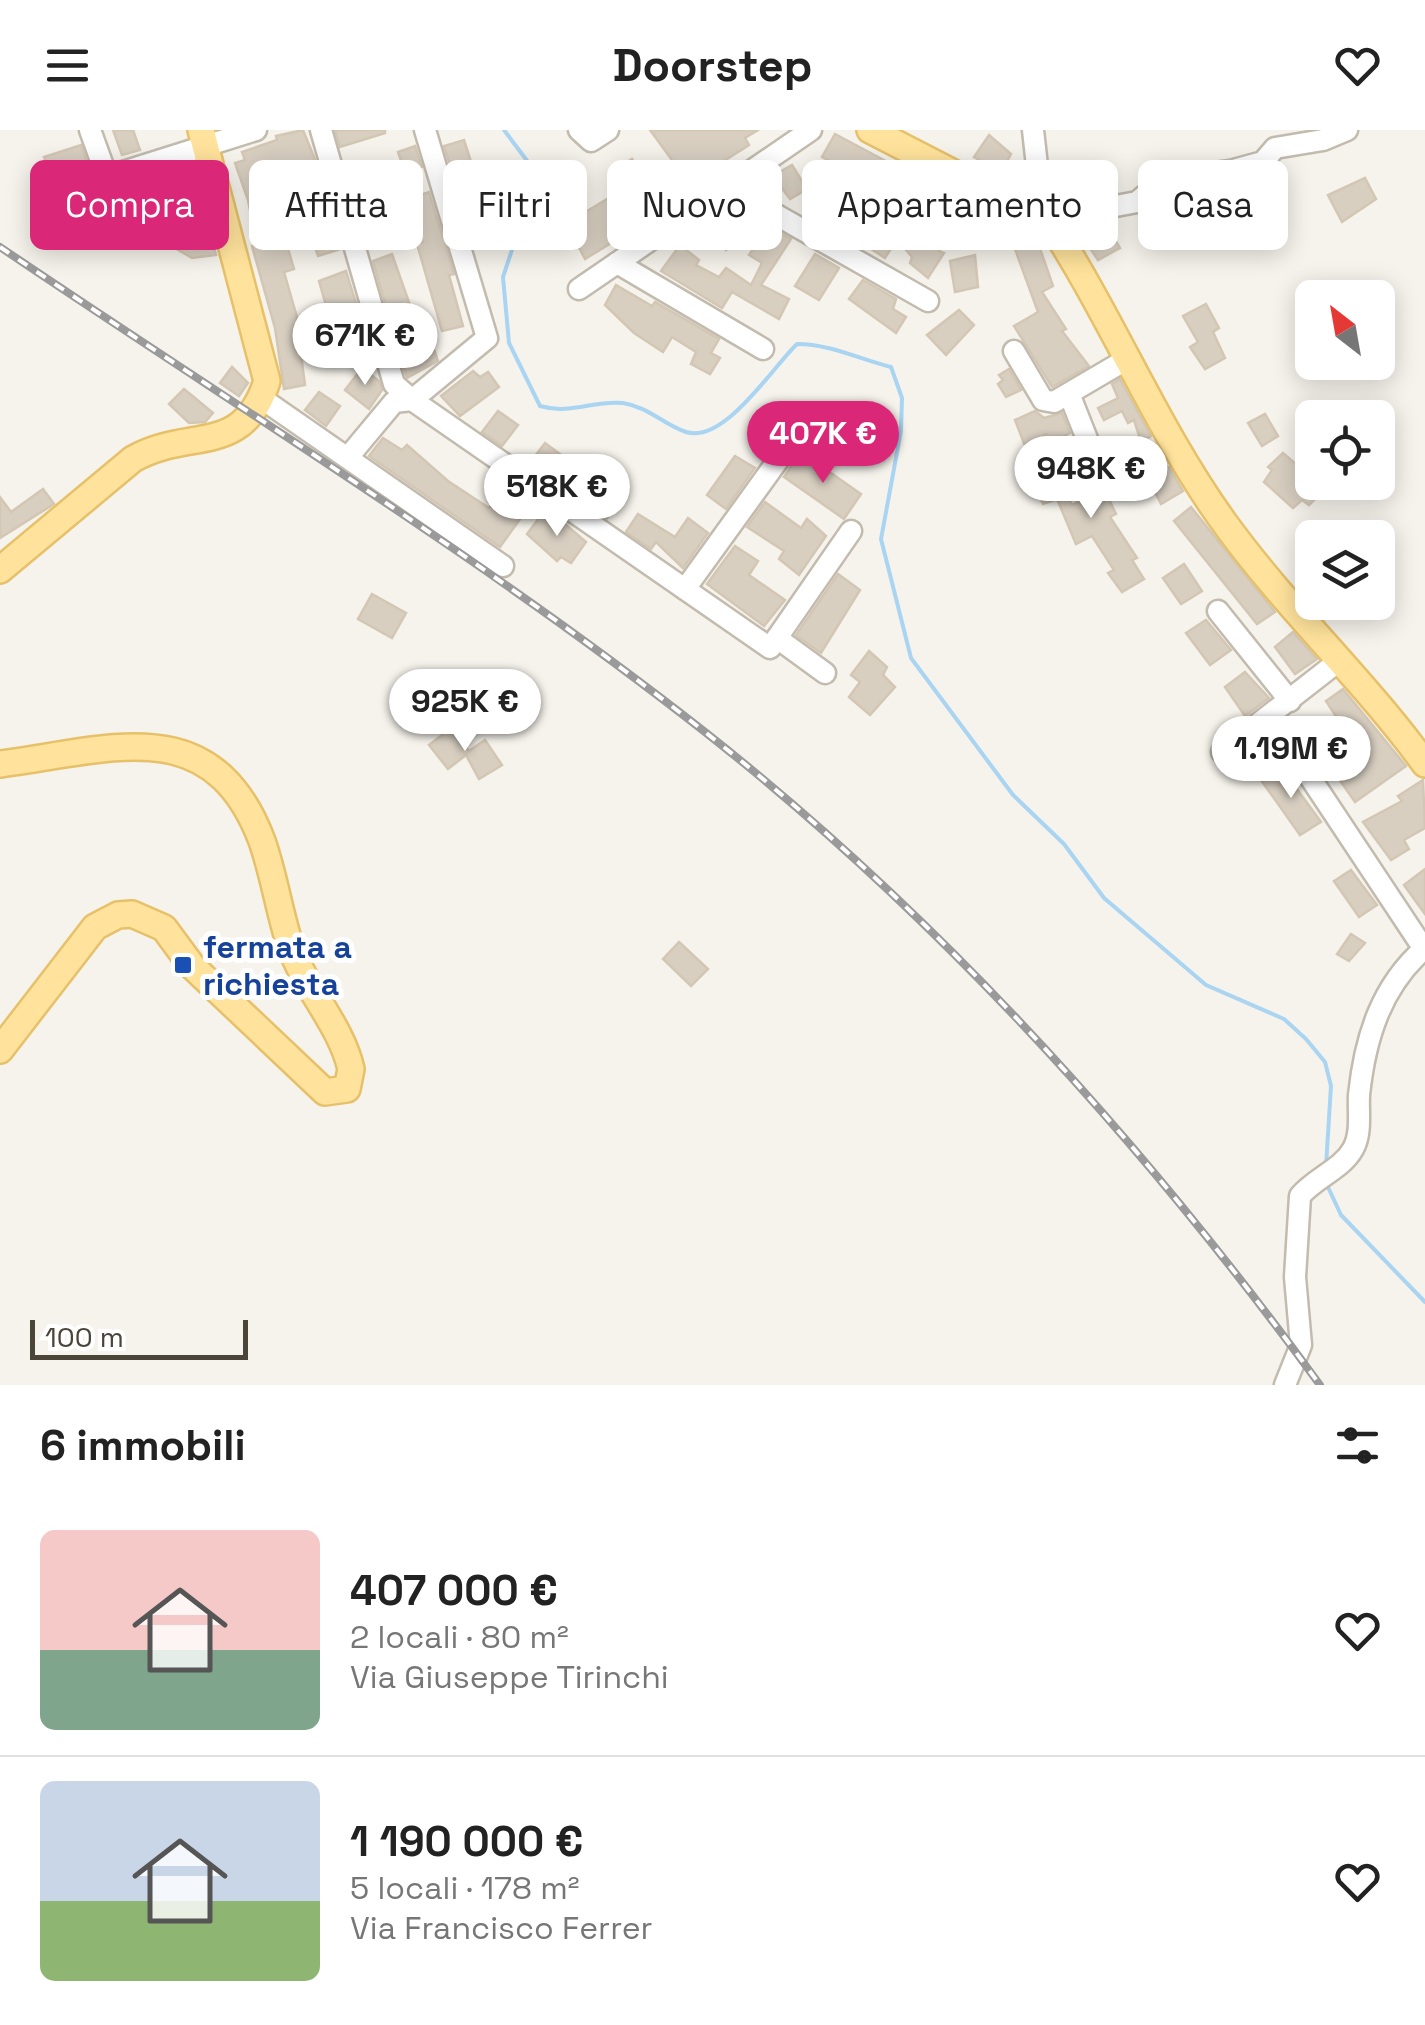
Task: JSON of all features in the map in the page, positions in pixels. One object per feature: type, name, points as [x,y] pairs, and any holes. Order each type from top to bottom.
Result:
[{"type":"main road","points":[[870,130],[928,160]]},
{"type":"main road","points":[[0,570],[134,459],[158,445],[219,439],[238,428],[262,398],[267,381],[204,138]]},
{"type":"main road","points":[[1065,250],[1225,524],[1387,711],[1425,764]]},
{"type":"main road","points":[[0,764],[150,746],[194,755],[219,773],[252,819],[293,954],[351,1069],[347,1090],[324,1092],[192,966],[164,928],[132,914],[118,915],[95,927],[0,1050]]},
{"type":"street","points":[[90,130],[107,178],[204,138],[256,130]]},
{"type":"street","points":[[322,130],[394,384],[685,589],[825,673]]},
{"type":"street","points":[[349,456],[394,402],[412,400],[486,338],[425,130]]},
{"type":"street","points":[[579,130],[591,142],[608,130]]},
{"type":"street","points":[[767,160],[811,130]]},
{"type":"street","points":[[1033,130],[1037,160]]},
{"type":"street","points":[[1118,206],[1179,178],[1263,162],[1275,148],[1323,140],[1347,130]]},
{"type":"street","points":[[782,218],[928,301]]},
{"type":"street","points":[[579,289],[636,250]]},
{"type":"street","points":[[617,263],[763,349]]},
{"type":"street","points":[[1014,351],[1043,400],[1070,396],[1129,358]]},
{"type":"street","points":[[1070,396],[1104,482]]},
{"type":"street","points":[[262,398],[503,566]]},
{"type":"street","points":[[685,589],[798,434]]},
{"type":"street","points":[[773,643],[851,531]]},
{"type":"street","points":[[1218,611],[1290,701]]},
{"type":"street","points":[[1222,752],[1340,660]]},
{"type":"street","points":[[1270,717],[1424,948],[1406,964],[1375,1018],[1360,1094],[1357,1139],[1351,1153],[1300,1196],[1294,1242],[1301,1345],[1285,1385]]},
{"type":"building","points":[[113,130],[133,130],[140,150],[122,155]]},
{"type":"building","points":[[303,130],[315,160],[249,160],[249,205],[235,163],[245,160],[242,152],[277,140],[276,136]]},
{"type":"building","points":[[335,130],[385,130],[385,133],[340,147]]},
{"type":"building","points":[[650,130],[758,130],[745,138],[749,145],[725,160],[672,160]]},
{"type":"building","points":[[835,134],[884,160],[828,160],[822,157]]},
{"type":"building","points":[[989,135],[1011,154],[1008,160],[974,157]]},
{"type":"building","points":[[464,140],[470,160],[448,160],[444,146]]},
{"type":"building","points":[[81,145],[86,160],[45,160],[44,157]]},
{"type":"building","points":[[415,146],[420,160],[401,160],[398,152]]},
{"type":"building","points":[[792,165],[802,181],[802,192],[790,199],[782,188],[782,171]]},
{"type":"building","points":[[1365,178],[1376,199],[1342,222],[1328,195]]},
{"type":"building","points":[[429,192],[443,250],[447,250],[454,274],[449,275],[463,326],[442,331],[419,250],[423,250],[423,194]]},
{"type":"building","points":[[607,199],[607,246],[585,259],[580,250],[587,250],[587,211]]},
{"type":"building","points":[[782,234],[791,239],[761,285],[789,299],[779,319],[732,292],[722,308],[661,271],[676,250],[686,250],[699,260],[696,265],[719,277],[726,268],[751,285],[762,263],[749,255],[753,250],[782,250]]},
{"type":"building","points":[[178,250],[215,250],[216,255],[192,258]]},
{"type":"building","points":[[253,250],[288,250],[294,269],[284,272],[308,355],[301,355],[305,385],[284,389],[275,328]]},
{"type":"building","points":[[316,250],[338,250],[318,256]]},
{"type":"building","points":[[873,250],[890,250],[885,258]]},
{"type":"building","points":[[906,250],[944,253],[928,278],[910,263],[912,257]]},
{"type":"building","points":[[1015,250],[1040,250],[1053,286],[1042,292],[1066,329],[1062,331],[1089,366],[1052,387],[1014,326],[1038,312]]},
{"type":"building","points":[[1091,250],[1116,250],[1098,260]]},
{"type":"building","points":[[392,254],[418,328],[394,335],[373,261]]},
{"type":"building","points":[[815,254],[839,268],[819,300],[795,286]]},
{"type":"building","points":[[975,255],[978,287],[955,292],[950,261]]},
{"type":"building","points":[[346,271],[368,342],[359,346],[344,305],[327,309],[319,281]]},
{"type":"building","points":[[863,280],[896,299],[893,309],[906,317],[896,333],[849,299]]},
{"type":"building","points":[[616,285],[652,306],[655,302],[719,339],[711,353],[720,358],[710,374],[691,364],[696,352],[672,337],[663,352],[634,333],[605,305]]},
{"type":"building","points":[[1206,304],[1219,328],[1213,332],[1225,358],[1205,369],[1190,347],[1198,342],[1183,316]]},
{"type":"building","points":[[959,310],[974,325],[946,355],[927,335]]},
{"type":"building","points":[[433,347],[438,361],[407,378],[400,356]]},
{"type":"building","points":[[232,367],[248,383],[239,396],[220,383]]},
{"type":"building","points":[[362,368],[379,381],[382,390],[369,409],[345,390]]},
{"type":"building","points":[[1009,369],[1021,390],[1006,397],[998,384],[1003,380],[999,375]]},
{"type":"building","points":[[473,371],[480,377],[488,372],[499,387],[460,416],[441,396]]},
{"type":"building","points":[[1120,379],[1151,436],[1141,442],[1134,420],[1128,423],[1122,411],[1104,420],[1098,408],[1118,398],[1112,384]]},
{"type":"building","points":[[184,389],[213,413],[205,422],[189,423],[169,404]]},
{"type":"building","points":[[319,392],[340,406],[326,426],[305,410]]},
{"type":"building","points":[[498,411],[518,425],[502,446],[482,432]]},
{"type":"building","points":[[1035,411],[1044,418],[1062,413],[1070,433],[1052,442],[1046,434],[1025,446],[1015,420]]},
{"type":"building","points":[[1265,414],[1278,436],[1262,446],[1248,423]]},
{"type":"building","points":[[383,438],[402,450],[407,445],[448,481],[489,508],[494,501],[520,519],[500,547],[369,456]]},
{"type":"building","points":[[545,443],[621,499],[607,518],[529,464]]},
{"type":"building","points":[[1068,451],[1081,475],[1061,485],[1072,505],[1097,493],[1107,495],[1116,514],[1110,517],[1137,558],[1132,560],[1144,579],[1122,592],[1108,573],[1114,570],[1092,536],[1076,544],[1057,499],[1043,504],[1033,482],[1055,471],[1049,460]]},
{"type":"building","points":[[801,452],[861,494],[844,519],[784,477]]},
{"type":"building","points":[[1283,453],[1295,463],[1295,500],[1302,500],[1293,508],[1264,482],[1272,470],[1268,467]]},
{"type":"building","points":[[735,456],[755,468],[726,509],[707,495]]},
{"type":"building","points":[[1169,467],[1183,491],[1161,504],[1154,490],[1160,486],[1153,474]]},
{"type":"building","points":[[43,489],[54,504],[0,538],[0,497],[11,512]]},
{"type":"building","points":[[765,502],[801,528],[807,519],[826,536],[799,575],[779,559],[784,551],[747,527]]},
{"type":"building","points":[[1191,507],[1275,612],[1257,624],[1174,521]]},
{"type":"building","points":[[542,514],[552,521],[557,517],[586,542],[571,563],[561,557],[557,561],[527,534]]},
{"type":"building","points":[[638,514],[675,537],[688,518],[708,533],[683,568],[656,542],[651,549],[626,532]]},
{"type":"building","points":[[735,546],[758,561],[749,575],[785,600],[764,626],[707,584]]},
{"type":"building","points":[[1184,564],[1202,591],[1181,604],[1163,578]]},
{"type":"building","points":[[838,574],[860,590],[821,653],[796,635]]},
{"type":"building","points":[[372,594],[406,613],[392,638],[358,619]]},
{"type":"building","points":[[1206,620],[1231,650],[1210,665],[1186,633]]},
{"type":"building","points":[[1293,632],[1317,659],[1295,674],[1275,647]]},
{"type":"building","points":[[869,651],[887,667],[883,675],[895,687],[870,715],[849,697],[860,682],[851,675]]},
{"type":"building","points":[[1245,672],[1269,698],[1245,716],[1225,687]]},
{"type":"building","points":[[1343,689],[1406,766],[1355,802],[1330,766],[1356,747],[1326,701]]},
{"type":"building","points":[[451,728],[469,751],[485,740],[502,765],[479,779],[466,755],[448,769],[429,745]]},
{"type":"building","points":[[1280,766],[1321,822],[1300,835],[1261,780]]},
{"type":"building","points":[[1423,780],[1425,828],[1404,840],[1409,849],[1391,860],[1363,822],[1402,801],[1398,796]]},
{"type":"building","points":[[1425,869],[1425,914],[1404,885]]},
{"type":"building","points":[[1351,870],[1377,905],[1359,917],[1334,881]]},
{"type":"building","points":[[1351,934],[1365,943],[1349,961],[1337,954]]},
{"type":"building","points":[[679,942],[708,969],[691,986],[663,959]]},
{"type":"waterway","points":[[504,130],[537,174],[503,277],[509,343],[540,406],[562,409],[623,403],[686,432],[701,433],[731,416],[797,344],[833,349],[891,367],[902,398],[901,431],[881,539],[911,658],[1013,795],[1064,844],[1104,898],[1206,985],[1284,1019],[1325,1062],[1331,1086],[1326,1166]]},
{"type":"waterway","points":[[1327,1185],[1341,1215],[1425,1302]]},
{"type":"railway","points":[[0,247],[534,604],[705,732],[792,803],[956,956],[1035,1038],[1183,1207],[1320,1385]]},
{"type":"place","name":"fermata a richiesta","points":[[183,965]]}]
